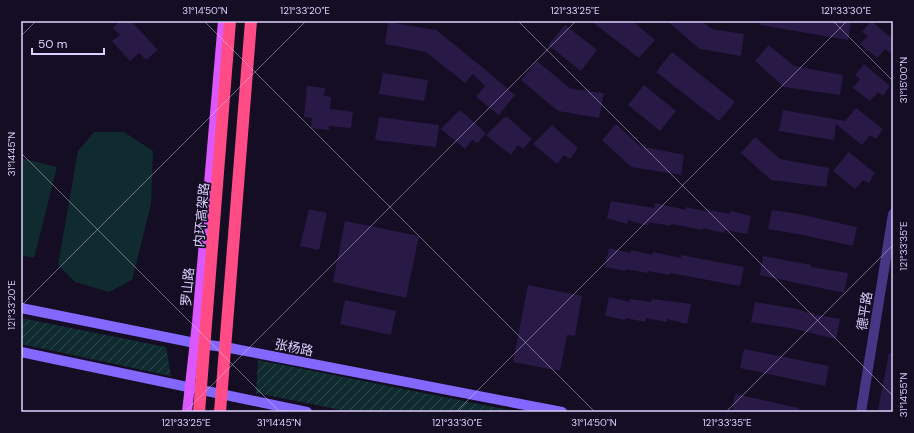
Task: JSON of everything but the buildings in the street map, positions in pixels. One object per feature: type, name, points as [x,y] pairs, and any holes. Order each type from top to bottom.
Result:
[{"type":"highway","name":"内环高架路","points":[[199,412],[230,21]]},
{"type":"highway","points":[[220,412],[251,21]]},
{"type":"main road","name":"罗山路","points":[[187,412],[195,343],[223,21]]},
{"type":"main road","points":[[225,412],[256,21]]},
{"type":"main road","name":"张杨路","points":[[21,308],[195,343],[230,348],[562,412]]},
{"type":"main road","points":[[21,352],[307,412]]},
{"type":"street","name":"德平路","points":[[861,412],[893,214]]},
{"type":"green space","points":[[94,132],[124,132],[153,151],[151,204],[132,280],[109,292],[75,282],[58,265],[78,151]]},
{"type":"green space","points":[[21,158],[57,167],[34,258],[21,255]]},
{"type":"green space","points":[[21,318],[166,347],[171,376],[21,344]]},
{"type":"green space","points":[[258,360],[519,412],[351,412],[256,393]]}]
